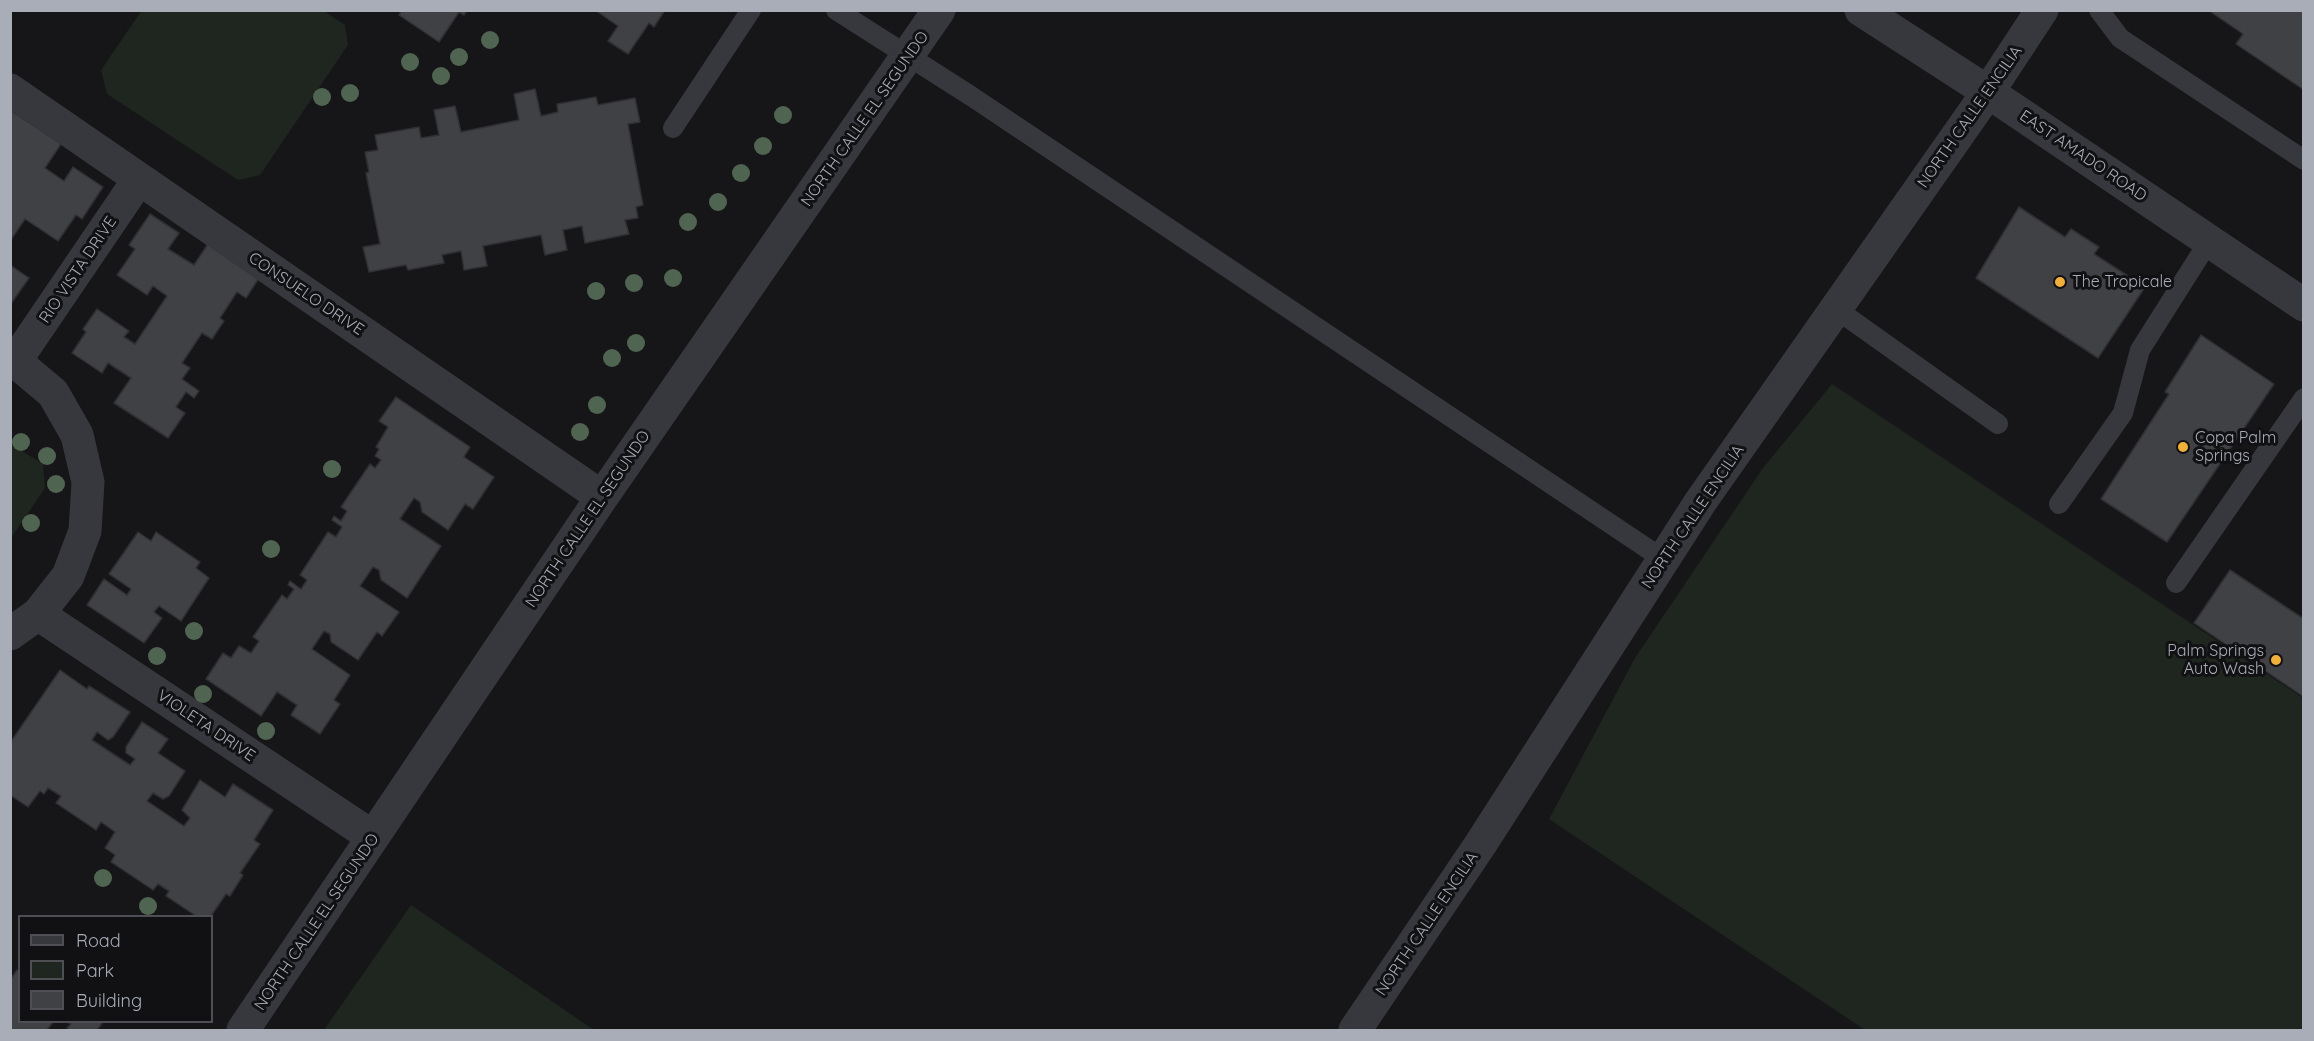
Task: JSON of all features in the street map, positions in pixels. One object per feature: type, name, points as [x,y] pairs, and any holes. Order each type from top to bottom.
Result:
[{"type":"street","name":"NORTH CALLE EL SEGUNDO","points":[[243,1030],[602,497],[939,10]]},
{"type":"street","name":"EAST AMADO ROAD","points":[[1861,10],[1988,92],[2304,305]]},
{"type":"street","name":"NORTH CALLE ENCILIA","points":[[1355,1030],[1480,845],[1701,501],[1988,92],[2042,10]]},
{"type":"street","name":"CONSUELO DRIVE","points":[[10,90],[602,497]]},
{"type":"street","name":"RIO VISTA DRIVE","points":[[13,359],[140,179]]},
{"type":"street","points":[[10,634],[38,614],[68,576],[85,531],[88,482],[77,435],[53,393],[13,359]]},
{"type":"street","name":"VIOLETA DRIVE","points":[[38,614],[373,837]]},
{"type":"lane","points":[[673,128],[751,10]]},
{"type":"lane","points":[[836,10],[909,56],[1663,559]]},
{"type":"lane","points":[[2100,10],[2120,38],[2304,160]]},
{"type":"lane","points":[[2059,504],[2123,413],[2140,350],[2209,241]]},
{"type":"lane","points":[[1836,309],[1998,424]]},
{"type":"lane","points":[[2176,583],[2304,398]]},
{"type":"green space","points":[[142,10],[324,11],[345,25],[348,45],[260,175],[238,180],[107,94],[101,70]]},
{"type":"green space","points":[[1832,384],[2303,698],[2303,1030],[1865,1030],[1549,819],[1635,658],[1763,468]]},
{"type":"green space","points":[[11,444],[43,464],[45,488],[11,538]]},
{"type":"green space","points":[[411,905],[594,1030],[324,1030]]},
{"type":"building","points":[[402,10],[467,10],[464,15],[459,12],[439,42],[399,15]]},
{"type":"building","points":[[595,10],[665,10],[654,27],[649,23],[628,54],[608,41],[618,26]]},
{"type":"building","points":[[2208,10],[2304,10],[2304,90],[2236,44],[2243,34]]},
{"type":"building","points":[[535,89],[541,116],[558,112],[557,104],[596,97],[598,105],[635,98],[640,122],[628,124],[643,205],[636,207],[638,218],[625,220],[629,234],[585,243],[582,226],[563,230],[567,250],[545,255],[541,235],[483,246],[487,266],[464,270],[461,251],[442,255],[444,263],[408,270],[406,265],[369,272],[363,247],[380,244],[366,173],[369,172],[365,152],[378,150],[375,135],[419,127],[421,138],[439,135],[434,110],[455,106],[461,132],[519,120],[514,94]]},
{"type":"building","points":[[10,110],[61,144],[45,168],[64,181],[73,167],[103,187],[82,219],[76,215],[58,241],[25,219],[10,241]]},
{"type":"building","name":"The Tropicale","points":[[2019,207],[2065,237],[2071,229],[2099,247],[2094,254],[2145,287],[2098,358],[1976,278]]},
{"type":"building","points":[[150,214],[179,233],[168,249],[194,265],[210,241],[261,275],[246,298],[237,292],[220,318],[224,321],[212,339],[202,333],[182,363],[190,368],[182,379],[199,391],[194,398],[186,392],[176,407],[185,413],[168,438],[114,403],[131,378],[108,363],[102,373],[72,353],[86,332],[83,329],[97,309],[129,331],[124,337],[135,344],[167,296],[153,286],[147,295],[117,275],[135,249],[129,245]]},
{"type":"building","points":[[10,265],[29,278],[10,305]]},
{"type":"building","name":"Copa Palm Springs","points":[[2201,335],[2274,384],[2167,542],[2101,499],[2169,394],[2165,392]]},
{"type":"building","points":[[396,397],[470,447],[464,457],[494,477],[473,509],[465,504],[448,530],[422,512],[420,502],[414,498],[400,519],[441,546],[407,598],[381,580],[379,570],[373,567],[360,586],[399,612],[382,636],[377,632],[358,660],[331,642],[330,634],[324,631],[312,649],[350,675],[334,700],[340,704],[320,734],[291,715],[297,705],[277,692],[261,716],[206,679],[223,653],[231,658],[239,646],[251,653],[259,641],[253,637],[282,595],[287,599],[294,589],[288,585],[290,581],[301,589],[307,580],[300,575],[328,532],[336,537],[342,527],[332,520],[334,516],[341,521],[347,511],[341,507],[370,464],[375,468],[381,460],[375,456],[379,449],[376,447],[388,427],[379,421]]},
{"type":"building","points":[[138,532],[151,541],[156,532],[200,562],[196,568],[209,578],[181,621],[159,606],[154,612],[162,618],[144,643],[87,605],[104,579],[127,595],[131,589],[109,574]]},
{"type":"building","name":"Palm Springs Auto Wash","points":[[2230,570],[2304,619],[2304,697],[2194,623]]},
{"type":"building","points":[[60,670],[87,689],[89,686],[130,712],[113,737],[108,740],[97,732],[92,740],[130,765],[135,759],[126,753],[126,747],[142,722],[168,739],[158,753],[185,771],[169,796],[163,799],[153,793],[147,801],[184,826],[190,818],[182,810],[200,780],[225,797],[233,784],[273,810],[254,840],[260,844],[240,873],[243,875],[230,896],[226,894],[212,915],[194,915],[166,896],[169,891],[158,884],[153,890],[111,862],[115,855],[105,848],[115,832],[101,822],[96,830],[56,803],[61,796],[48,788],[44,794],[40,791],[28,807],[10,795],[10,743]]},
{"type":"building","points":[[18,971],[18,1023],[52,1023],[47,1030],[10,1030],[10,980]]},
{"type":"building","points":[[69,1023],[102,1023],[97,1030],[70,1030],[67,1028],[71,1024]]},
{"type":"place","name":"The Tropicale","points":[[2060,282]]},
{"type":"place","name":"Copa Palm Springs","points":[[2183,447]]},
{"type":"place","name":"Palm Springs Auto Wash","points":[[2276,660]]}]
